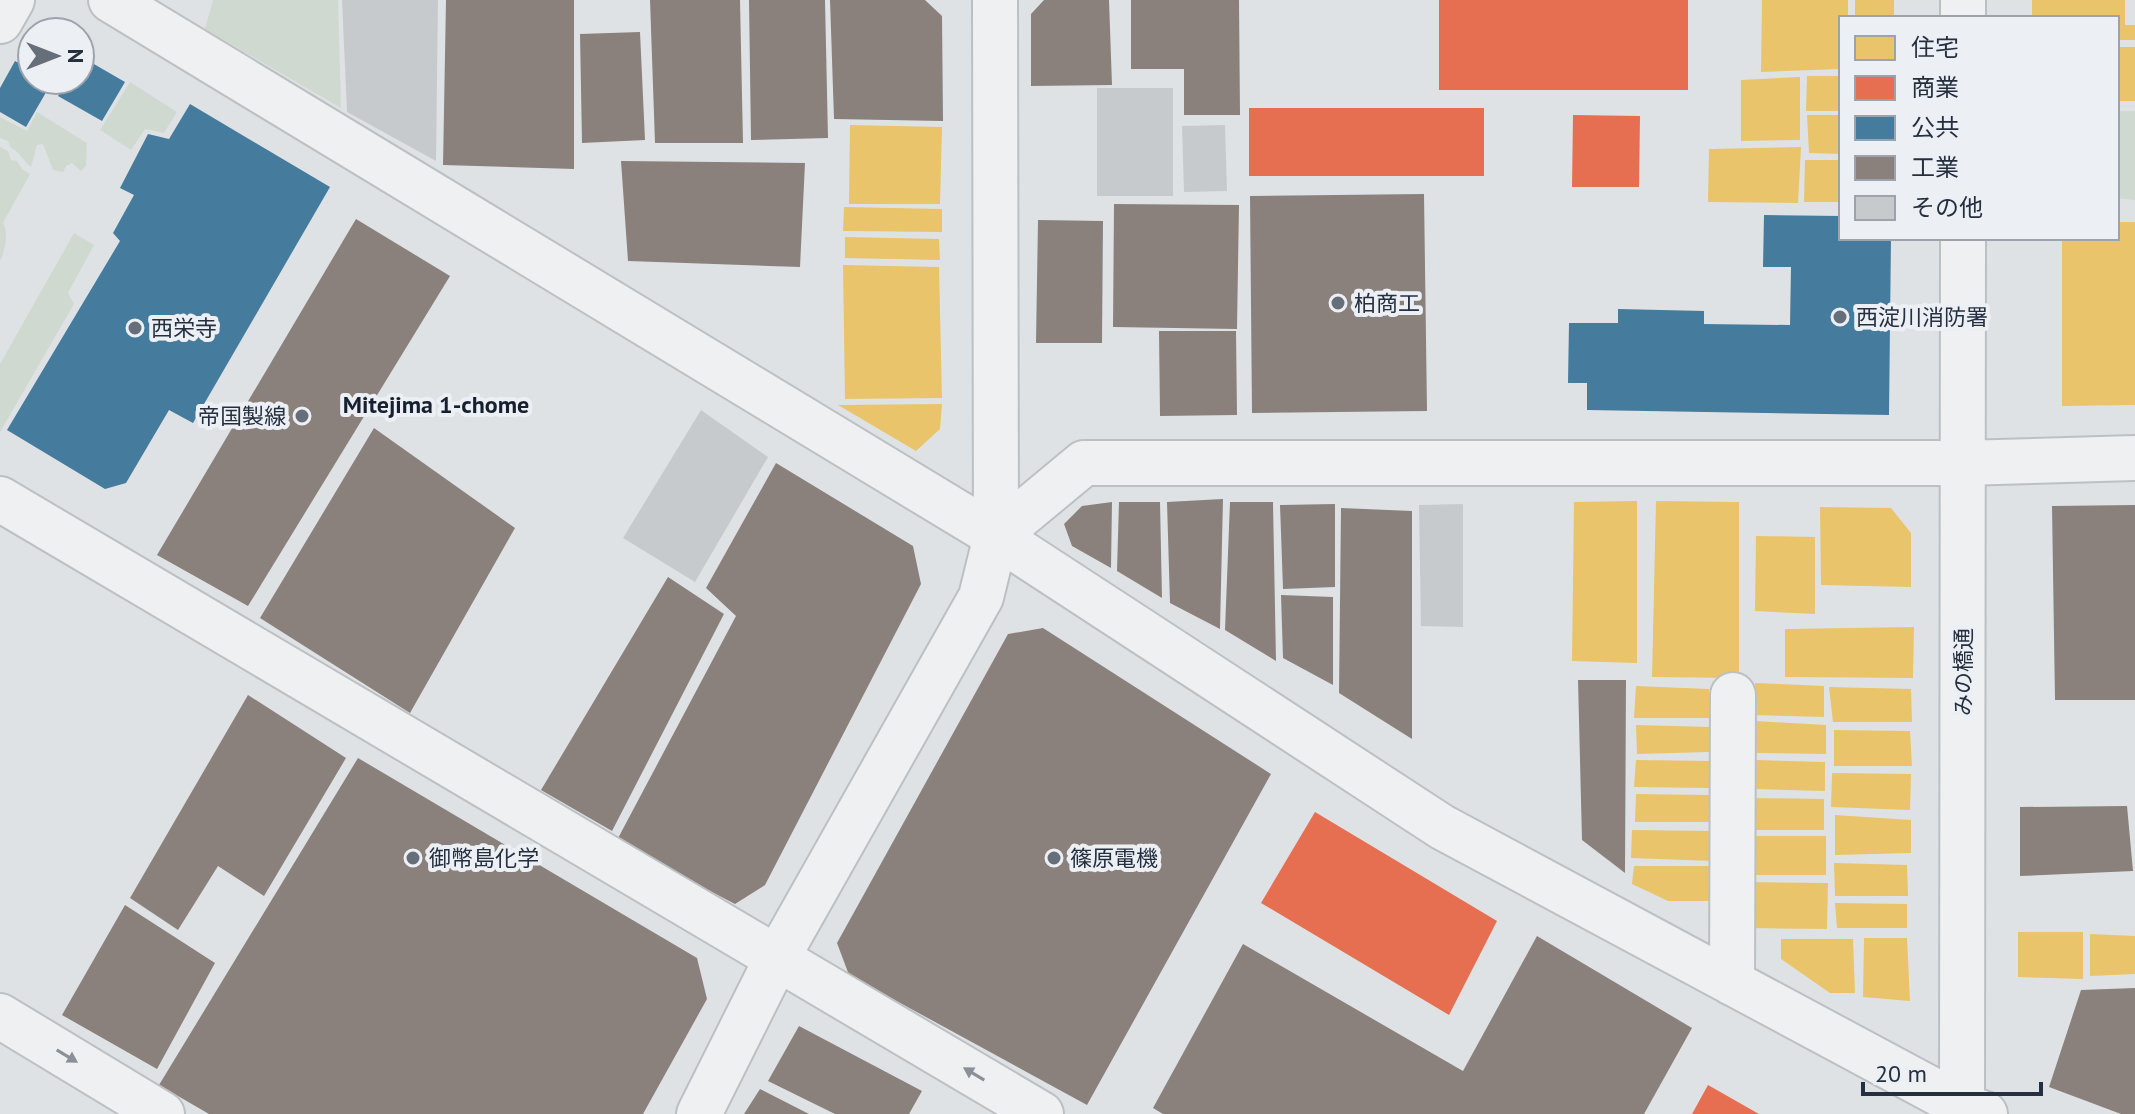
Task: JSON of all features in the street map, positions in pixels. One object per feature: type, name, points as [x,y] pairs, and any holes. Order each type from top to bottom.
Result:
[{"type":"street","points":[[0,21],[12,0]]},
{"type":"street","points":[[111,0],[996,536],[1442,827],[1968,1111]]},
{"type":"street","points":[[699,1114],[777,958],[981,597],[996,536],[995,0]]},
{"type":"street","name":"みの橋通","points":[[1963,240],[1968,1111]]},
{"type":"street","points":[[996,536],[1084,463],[1963,463],[2135,458]]},
{"type":"street","points":[[0,499],[1041,1114]]},
{"type":"street","points":[[1732,983],[1733,695]]},
{"type":"street","points":[[0,1016],[162,1114]]},
{"type":"shaded area","points":[[213,0],[338,0],[341,108],[205,29]]},
{"type":"shaded area","points":[[130,82],[177,112],[164,133],[145,129],[131,150],[100,130]]},
{"type":"shaded area","points":[[2119,111],[2135,111],[2135,200],[2119,198]]},
{"type":"shaded area","points":[[37,112],[87,143],[86,166],[81,171],[72,163],[63,172],[53,170],[43,144],[37,145],[31,167],[8,141],[0,138],[0,117],[27,131]]},
{"type":"shaded area","points":[[0,147],[30,174],[3,223],[6,242],[0,261]]},
{"type":"shaded area","points":[[74,233],[94,245],[68,293],[74,304],[0,432],[0,364]]},
{"type":"building: 住宅","points":[[1762,0],[1848,0],[1848,16],[1839,16],[1839,69],[1761,72]]},
{"type":"building: 住宅","points":[[1855,0],[1894,0],[1894,16],[1855,16]]},
{"type":"building: 住宅","points":[[2032,0],[2125,0],[2125,25],[2135,25],[2135,40],[2119,40],[2119,16],[2032,16]]},
{"type":"building: 住宅","points":[[2119,47],[2135,47],[2135,101],[2119,101]]},
{"type":"building: 住宅","points":[[1807,76],[1839,76],[1839,111],[1806,111]]},
{"type":"building: 住宅","points":[[1800,77],[1800,140],[1741,141],[1741,80]]},
{"type":"building: 住宅","points":[[1807,115],[1839,115],[1839,154],[1809,153]]},
{"type":"building: 住宅","points":[[850,125],[942,127],[940,204],[849,204]]},
{"type":"building: 住宅","points":[[1801,147],[1798,203],[1708,202],[1709,149]]},
{"type":"building: 住宅","points":[[1805,160],[1839,160],[1839,202],[1804,202]]},
{"type":"building: 住宅","points":[[844,207],[942,209],[942,232],[843,231]]},
{"type":"building: 住宅","points":[[2119,222],[2135,222],[2135,405],[2062,406],[2062,240],[2119,240]]},
{"type":"building: 住宅","points":[[845,237],[939,239],[940,260],[845,258]]},
{"type":"building: 住宅","points":[[843,265],[939,267],[942,398],[845,399]]},
{"type":"building: 住宅","points":[[942,404],[940,429],[916,451],[838,405]]},
{"type":"building: 住宅","points":[[1637,501],[1637,663],[1572,661],[1574,502]]},
{"type":"building: 住宅","points":[[1656,501],[1739,502],[1739,678],[1652,677]]},
{"type":"building: 住宅","points":[[1820,507],[1891,508],[1911,533],[1911,587],[1821,585]]},
{"type":"building: 住宅","points":[[1756,536],[1815,537],[1815,614],[1755,611]]},
{"type":"building: 住宅","points":[[1914,627],[1913,678],[1785,677],[1785,629]]},
{"type":"building: 住宅","points":[[1755,683],[1824,686],[1824,717],[1755,715]]},
{"type":"building: 住宅","points":[[1636,686],[1709,689],[1709,718],[1634,718]]},
{"type":"building: 住宅","points":[[1829,687],[1911,689],[1912,722],[1833,722]]},
{"type":"building: 住宅","points":[[1755,721],[1826,725],[1826,754],[1755,753]]},
{"type":"building: 住宅","points":[[1636,725],[1710,727],[1709,752],[1637,754]]},
{"type":"building: 住宅","points":[[1834,730],[1910,731],[1912,766],[1834,766]]},
{"type":"building: 住宅","points":[[1636,760],[1710,761],[1710,788],[1634,787]]},
{"type":"building: 住宅","points":[[1755,760],[1825,762],[1825,791],[1755,789]]},
{"type":"building: 住宅","points":[[1832,773],[1911,774],[1910,810],[1831,807]]},
{"type":"building: 住宅","points":[[1636,794],[1711,795],[1711,822],[1635,822]]},
{"type":"building: 住宅","points":[[1751,798],[1824,799],[1824,830],[1753,830]]},
{"type":"building: 住宅","points":[[1835,815],[1911,820],[1911,853],[1835,855]]},
{"type":"building: 住宅","points":[[1632,830],[1711,831],[1712,861],[1631,858]]},
{"type":"building: 住宅","points":[[1753,836],[1826,836],[1826,875],[1751,875]]},
{"type":"building: 住宅","points":[[1834,863],[1907,865],[1908,896],[1835,896]]},
{"type":"building: 住宅","points":[[1634,866],[1710,866],[1710,901],[1668,901],[1632,884]]},
{"type":"building: 住宅","points":[[1748,882],[1828,883],[1827,929],[1747,928]]},
{"type":"building: 住宅","points":[[1835,903],[1907,904],[1907,928],[1837,928]]},
{"type":"building: 住宅","points":[[2018,932],[2083,932],[2083,979],[2018,977]]},
{"type":"building: 住宅","points":[[2090,934],[2135,936],[2135,974],[2090,976]]},
{"type":"building: 住宅","points":[[1864,938],[1907,938],[1910,1001],[1863,997]]},
{"type":"building: 住宅","points":[[1781,939],[1853,939],[1855,993],[1830,993],[1781,959]]},
{"type":"building: 商業","points":[[1439,0],[1688,0],[1688,90],[1439,90]]},
{"type":"building: 商業","points":[[1249,108],[1484,108],[1484,176],[1249,176]]},
{"type":"building: 商業","points":[[1573,115],[1640,116],[1639,187],[1572,187]]},
{"type":"building: 商業","points":[[1315,812],[1497,921],[1449,1015],[1261,903]]},
{"type":"building: 商業","points":[[1708,1085],[1759,1114],[1692,1114]]},
{"type":"building: 公共","points":[[15,61],[16,96],[44,96],[26,127],[0,112],[0,88]]},
{"type":"building: 公共","points":[[96,65],[125,82],[102,121],[58,96],[96,96]]},
{"type":"building: 公共","points":[[190,104],[330,187],[193,423],[169,410],[126,483],[105,489],[7,430],[120,241],[113,233],[134,195],[120,188],[148,134],[169,139]]},
{"type":"building: 公共","name":"西淀川消防署","points":[[1764,215],[1839,216],[1839,240],[1891,240],[1889,415],[1587,410],[1587,383],[1568,383],[1569,323],[1618,323],[1618,309],[1704,311],[1704,324],[1790,325],[1791,267],[1763,267]]},
{"type":"building: 工業","points":[[446,0],[574,0],[574,169],[443,165]]},
{"type":"building: 工業","points":[[650,0],[740,0],[743,143],[655,143]]},
{"type":"building: 工業","points":[[749,0],[825,0],[828,138],[751,140]]},
{"type":"building: 工業","points":[[830,0],[925,0],[942,16],[943,121],[834,119]]},
{"type":"building: 工業","points":[[1044,0],[1109,0],[1112,85],[1031,86],[1031,14]]},
{"type":"building: 工業","points":[[1131,0],[1239,0],[1240,115],[1184,115],[1184,69],[1131,69]]},
{"type":"building: 工業","points":[[640,32],[645,140],[582,143],[580,34]]},
{"type":"building: 工業","points":[[621,161],[805,163],[800,267],[628,261]]},
{"type":"building: 工業","name":"柏商工","points":[[1424,194],[1427,411],[1252,413],[1250,196]]},
{"type":"building: 工業","points":[[1114,204],[1239,205],[1237,329],[1113,327]]},
{"type":"building: 工業","name":"帝国製線","points":[[356,219],[450,276],[248,606],[157,555]]},
{"type":"building: 工業","points":[[1038,220],[1103,221],[1102,343],[1036,343]]},
{"type":"building: 工業","points":[[1159,331],[1236,331],[1237,415],[1160,416]]},
{"type":"building: 工業","points":[[374,428],[515,528],[410,713],[260,618]]},
{"type":"building: 工業","points":[[776,463],[913,546],[921,584],[765,885],[735,904],[616,842],[736,616],[706,588]]},
{"type":"building: 工業","points":[[1223,499],[1220,629],[1170,603],[1167,502]]},
{"type":"building: 工業","points":[[1112,502],[1111,568],[1072,546],[1064,524],[1082,506]]},
{"type":"building: 工業","points":[[1119,502],[1160,502],[1162,598],[1117,571]]},
{"type":"building: 工業","points":[[1230,502],[1273,502],[1276,661],[1225,630]]},
{"type":"building: 工業","points":[[1335,504],[1335,587],[1283,589],[1280,505]]},
{"type":"building: 工業","points":[[2135,505],[2135,700],[2055,700],[2052,506]]},
{"type":"building: 工業","points":[[1341,508],[1412,511],[1412,739],[1339,693]]},
{"type":"building: 工業","points":[[668,577],[724,614],[612,831],[541,790]]},
{"type":"building: 工業","points":[[1281,595],[1333,597],[1333,685],[1283,658]]},
{"type":"building: 工業","name":"篠原電機","points":[[1043,628],[1271,774],[1087,1105],[849,975],[837,943],[1008,634]]},
{"type":"building: 工業","points":[[1578,680],[1626,680],[1625,873],[1582,840]]},
{"type":"building: 工業","points":[[248,695],[346,758],[264,896],[218,866],[178,930],[130,898]]},
{"type":"building: 工業","name":"御幣島化学","points":[[358,758],[697,958],[707,999],[643,1114],[209,1114],[159,1085]]},
{"type":"building: 工業","points":[[2127,806],[2133,871],[2020,876],[2020,807]]},
{"type":"building: 工業","points":[[125,905],[215,963],[157,1069],[62,1015]]},
{"type":"building: 工業","points":[[1537,936],[1692,1028],[1644,1114],[1163,1114],[1153,1108],[1243,944],[1463,1071]]},
{"type":"building: 工業","points":[[2135,988],[2135,1114],[2121,1114],[2049,1087],[2081,990]]},
{"type":"building: 工業","points":[[799,1026],[922,1091],[909,1114],[835,1114],[768,1081]]},
{"type":"building: 工業","points":[[760,1089],[809,1114],[744,1114]]},
{"type":"building: その他","points":[[342,0],[438,0],[436,161],[347,112]]},
{"type":"building: その他","points":[[1097,88],[1173,88],[1173,196],[1097,196]]},
{"type":"building: その他","points":[[1225,125],[1227,191],[1184,192],[1182,126]]},
{"type":"building: その他","points":[[701,410],[768,457],[695,582],[623,538]]},
{"type":"building: その他","points":[[1463,504],[1463,627],[1421,626],[1419,505]]},
{"type":"place","name":"柏商工","points":[[1338,303]]},
{"type":"place","name":"西淀川消防署","points":[[1840,317]]},
{"type":"place","name":"西栄寺","points":[[135,328]]},
{"type":"place","name":"帝国製線","points":[[302,416]]},
{"type":"place","name":"御幣島化学","points":[[413,858]]},
{"type":"place","name":"篠原電機","points":[[1054,858]]},
{"type":"district","name":"Mitejima 1-chome","points":[[436,405]]}]
